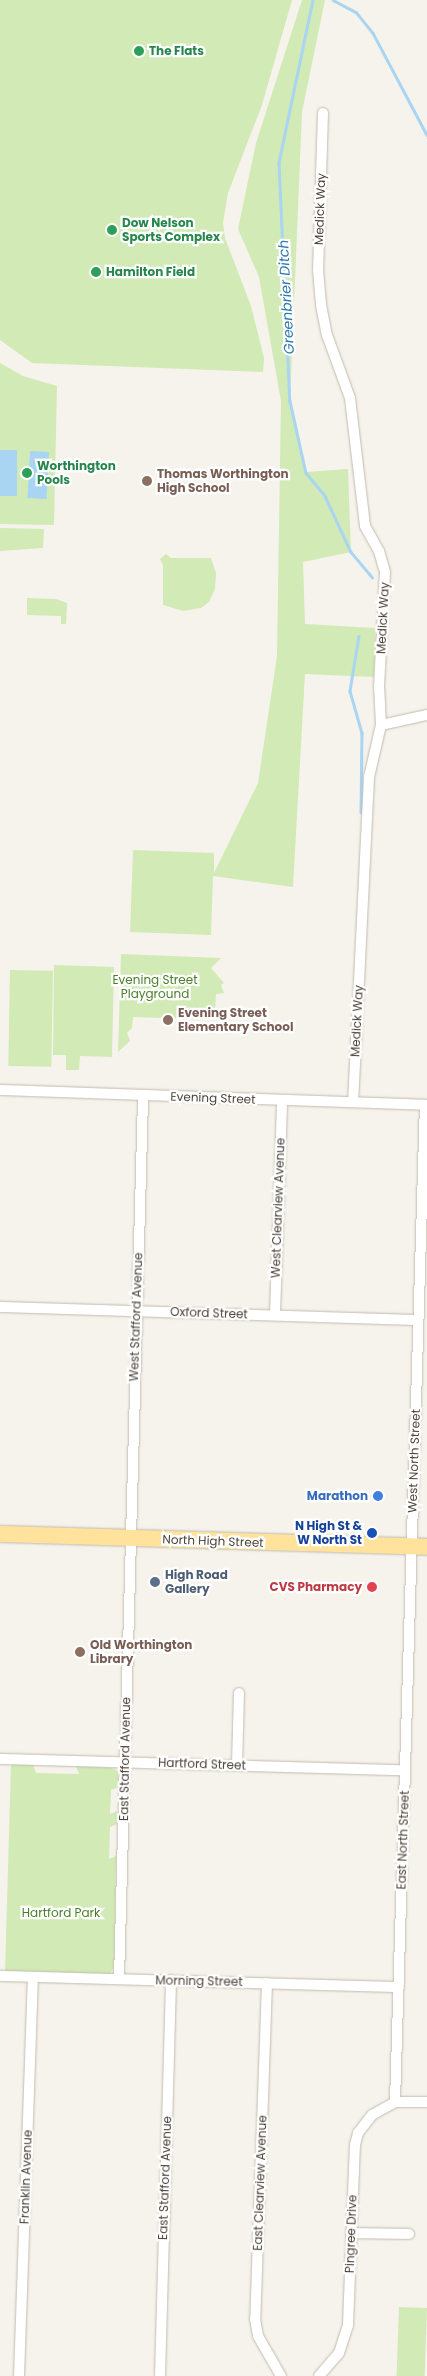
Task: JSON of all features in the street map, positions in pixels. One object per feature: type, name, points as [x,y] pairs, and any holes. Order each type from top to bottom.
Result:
[{"type":"main road","name":"North High Street","points":[[0,1534],[419,1547]]},
{"type":"street","name":"Medick Way","points":[[323,113],[320,296],[327,335],[350,398],[365,526],[379,551],[385,572],[379,686],[381,725],[370,777],[353,1102]]},
{"type":"street","points":[[381,725],[427,715]]},
{"type":"street","name":"Evening Street","points":[[0,1090],[426,1105]]},
{"type":"street","name":"West Stafford Avenue","points":[[131,1538],[143,1096]]},
{"type":"street","name":"West Clearview Avenue","points":[[275,1315],[282,1100]]},
{"type":"street","name":"West North Street","points":[[419,1547],[418,1320],[426,1105]]},
{"type":"street","name":"Oxford Street","points":[[0,1307],[418,1320]]},
{"type":"street","name":"East Stafford Avenue","points":[[119,1979],[131,1538]]},
{"type":"street","name":"East North Street","points":[[395,2102],[405,1770],[419,1547]]},
{"type":"street","points":[[237,1765],[239,1693]]},
{"type":"street","name":"Hartford Street","points":[[0,1759],[405,1770]]},
{"type":"street","name":"Morning Street","points":[[0,1976],[398,1987]]},
{"type":"street","name":"Franklin Avenue","points":[[19,2376],[33,1977]]},
{"type":"street","name":"East Stafford Avenue","points":[[160,2376],[171,1980]]},
{"type":"street","name":"East Clearview Avenue","points":[[267,1983],[255,2319],[258,2336],[281,2376]]},
{"type":"street","points":[[395,2102],[427,2102]]},
{"type":"street","name":"Pingree Drive","points":[[319,2376],[339,2353],[346,2333],[355,2145],[358,2133],[372,2115],[395,2102]]},
{"type":"street","points":[[352,2233],[409,2234]]},
{"type":"green space","name":"Dow Nelson Sports Complex","points":[[0,0],[292,0],[262,105],[228,193],[223,223],[225,238],[251,306],[264,358],[263,372],[32,363],[0,340]]},
{"type":"green space","points":[[302,0],[325,0],[302,112],[290,401],[306,472],[348,469],[351,552],[303,562],[305,624],[375,628],[374,677],[305,674],[293,887],[213,876],[211,935],[130,932],[133,850],[214,853],[214,873],[258,783],[277,656],[281,401],[259,277],[238,229],[256,143]]},
{"type":"green space","name":"Worthington Pools","points":[[0,363],[23,376],[57,386],[54,525],[0,524]]},
{"type":"green space","points":[[0,528],[44,529],[43,548],[0,551]]},
{"type":"green space","points":[[166,554],[171,558],[211,558],[216,573],[215,589],[209,602],[201,608],[183,611],[163,605],[163,565],[160,559]]},
{"type":"green space","points":[[27,598],[56,599],[67,603],[66,624],[61,624],[61,616],[27,615]]},
{"type":"green space","name":"Evening Street Playground","points":[[121,954],[221,958],[211,968],[224,983],[221,985],[224,993],[216,994],[215,1011],[196,1011],[196,1019],[133,1017],[132,1028],[127,1033],[130,1041],[118,1052]]},
{"type":"green space","points":[[54,965],[114,967],[112,1057],[80,1056],[79,1070],[66,1070],[66,1055],[53,1055]]},
{"type":"green space","points":[[10,970],[53,971],[51,1067],[8,1066]]},
{"type":"green space","name":"Hartford Park","points":[[11,1764],[33,1765],[36,1773],[79,1774],[76,1766],[112,1768],[118,1771],[119,1787],[111,1790],[110,1814],[117,1811],[117,1824],[110,1827],[109,1859],[116,1856],[114,1967],[110,1974],[5,1972]]},
{"type":"green space","points":[[399,2307],[427,2308],[425,2376],[397,2376]]},
{"type":"water","points":[[0,450],[17,450],[17,496],[0,496]]},
{"type":"water","points":[[30,451],[49,452],[47,499],[28,498]]},
{"type":"waterway","name":"Greenbrier Ditch","points":[[313,0],[279,163],[290,401],[306,473],[325,496],[351,552],[372,577]]},
{"type":"waterway","points":[[333,0],[356,12],[373,33],[427,135]]},
{"type":"waterway","points":[[359,636],[350,691],[362,733],[361,812]]},
{"type":"place","name":"The Flats","points":[[139,51]]},
{"type":"place","name":"Dow Nelson Sports Complex","points":[[112,230]]},
{"type":"place","name":"Hamilton Field","points":[[96,272]]},
{"type":"place","name":"Worthington Pools","points":[[27,473]]},
{"type":"place","name":"Thomas Worthington High School","points":[[147,481]]},
{"type":"place","name":"Evening Street Elementary School","points":[[168,1020]]},
{"type":"place","name":"Marathon","points":[[378,1496]]},
{"type":"place","name":"N High St & W North St","points":[[372,1533]]},
{"type":"place","name":"High Road Gallery","points":[[155,1582]]},
{"type":"place","name":"CVS Pharmacy","points":[[372,1587]]},
{"type":"place","name":"Old Worthington Library","points":[[80,1652]]}]
